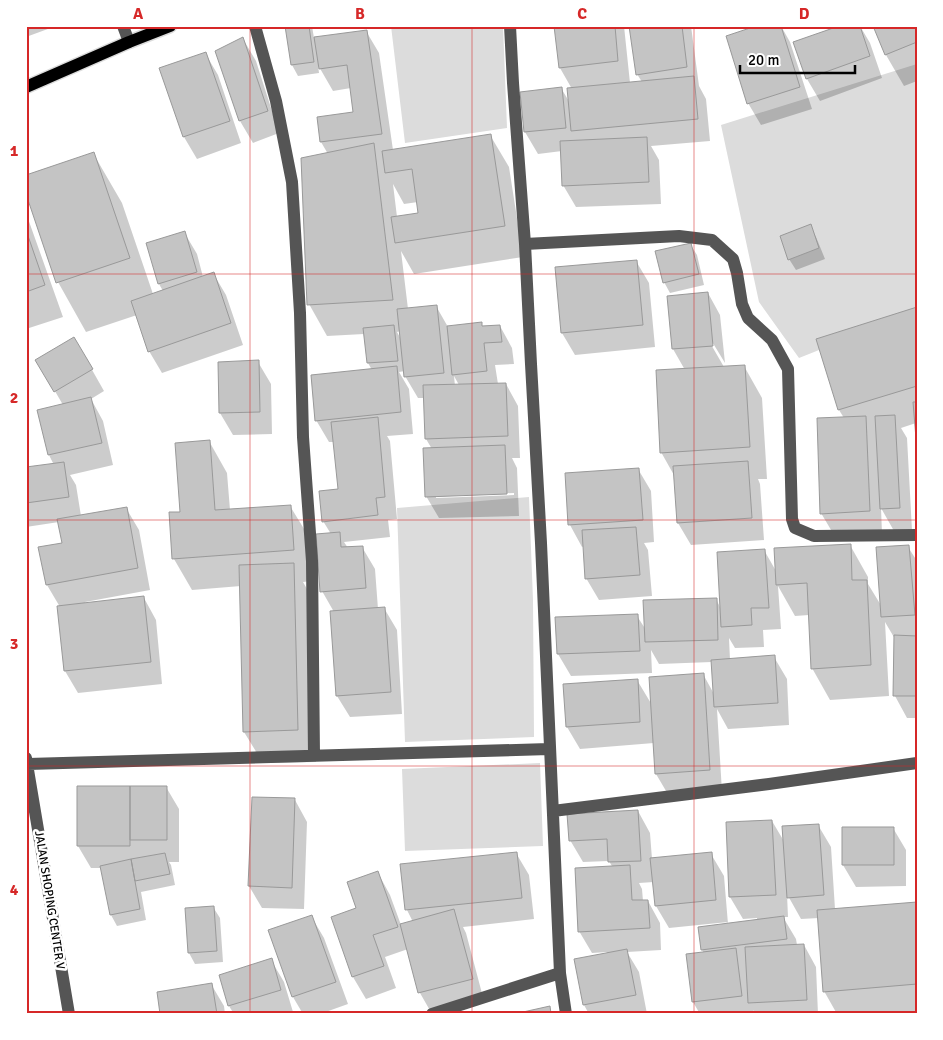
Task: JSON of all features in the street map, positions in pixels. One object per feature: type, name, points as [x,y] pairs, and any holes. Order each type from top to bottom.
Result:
[{"type":"main road","points":[[26,87],[170,26]]},
{"type":"street","points":[[123,26],[129,42]]},
{"type":"street","points":[[255,26],[276,101],[292,182],[300,314],[303,437],[312,561],[314,754]]},
{"type":"street","points":[[510,26],[525,244],[541,543],[560,973],[566,1014]]},
{"type":"street","points":[[525,244],[679,236],[712,240],[733,259],[738,274],[742,304],[748,318],[772,340],[788,369],[792,519],[795,528],[814,536],[917,535]]},
{"type":"street","points":[[27,760],[549,749]]},
{"type":"street","name":"JALAN SHOPING CENTER V","points":[[27,760],[69,1014]]},
{"type":"street","points":[[553,811],[917,763]]},
{"type":"street","points":[[432,1014],[560,973]]},
{"type":"shaded area","points":[[391,26],[503,26],[507,128],[405,143]]},
{"type":"shaded area","points":[[917,64],[917,311],[799,358],[759,302],[721,125]]},
{"type":"shaded area","points":[[529,497],[533,600],[534,737],[405,742],[397,508]]},
{"type":"shaded area","points":[[540,763],[543,846],[405,851],[402,769]]},
{"type":"building","points":[[285,26],[309,26],[314,62],[291,65]]},
{"type":"building","points":[[554,26],[615,26],[618,61],[559,68]]},
{"type":"building","points":[[629,26],[682,26],[687,67],[636,75]]},
{"type":"building","points":[[756,26],[781,26],[800,87],[747,104],[726,36]]},
{"type":"building","points":[[839,26],[860,26],[870,56],[806,79],[793,42]]},
{"type":"building","points":[[873,26],[917,26],[917,42],[885,55]]},
{"type":"building","points":[[367,30],[382,134],[320,142],[317,117],[353,112],[347,65],[319,69],[314,37]]},
{"type":"building","points":[[243,37],[268,111],[239,121],[215,51]]},
{"type":"building","points":[[206,52],[230,121],[183,137],[159,68]]},
{"type":"building","points":[[694,76],[698,119],[571,131],[567,88]]},
{"type":"building","points":[[562,87],[566,128],[524,132],[520,92]]},
{"type":"building","points":[[491,134],[505,226],[395,243],[391,217],[418,213],[412,169],[385,173],[382,151]]},
{"type":"building","points":[[647,137],[649,182],[562,186],[560,141]]},
{"type":"building","points":[[374,143],[393,300],[307,305],[301,158]]},
{"type":"building","points":[[94,152],[130,258],[56,283],[26,194],[26,175]]},
{"type":"building","points":[[811,224],[819,248],[788,260],[780,236]]},
{"type":"building","points":[[26,230],[45,285],[26,292]]},
{"type":"building","points":[[185,231],[197,272],[158,284],[146,243]]},
{"type":"building","points":[[691,243],[699,274],[663,283],[655,251]]},
{"type":"building","points":[[637,260],[643,325],[561,333],[555,267]]},
{"type":"building","points":[[214,272],[231,323],[148,352],[131,301]]},
{"type":"building","points":[[708,292],[713,346],[672,349],[667,296]]},
{"type":"building","points":[[437,305],[444,373],[404,377],[397,309]]},
{"type":"building","points":[[917,307],[917,386],[838,410],[816,339]]},
{"type":"building","points":[[482,322],[482,326],[500,325],[502,342],[484,343],[487,371],[452,375],[447,326]]},
{"type":"building","points":[[394,325],[398,361],[367,363],[363,328]]},
{"type":"building","points":[[74,337],[93,369],[54,392],[35,360]]},
{"type":"building","points":[[259,360],[260,412],[219,413],[218,362]]},
{"type":"building","points":[[745,365],[750,447],[660,453],[656,370]]},
{"type":"building","points":[[397,366],[401,412],[315,421],[311,375]]},
{"type":"building","points":[[506,383],[508,436],[425,439],[423,385]]},
{"type":"building","points":[[91,397],[102,443],[48,455],[37,410]]},
{"type":"building","points":[[913,402],[917,402],[917,451]]},
{"type":"building","points":[[895,415],[900,508],[880,509],[875,416]]},
{"type":"building","points":[[866,416],[870,511],[820,514],[817,418]]},
{"type":"building","points":[[378,417],[385,497],[376,498],[378,515],[322,522],[319,491],[338,489],[331,422]]},
{"type":"building","points":[[210,440],[215,510],[291,505],[294,550],[172,559],[169,512],[180,512],[175,443]]},
{"type":"building","points":[[505,445],[507,494],[425,497],[423,448]]},
{"type":"building","points":[[748,461],[752,518],[677,523],[673,466]]},
{"type":"building","points":[[64,462],[69,497],[26,503],[26,467]]},
{"type":"building","points":[[639,468],[643,520],[568,525],[565,473]]},
{"type":"building","points":[[127,507],[138,568],[46,585],[38,547],[62,543],[57,519]]},
{"type":"building","points":[[636,527],[640,575],[585,579],[582,530]]},
{"type":"building","points":[[340,532],[341,547],[363,546],[366,588],[320,592],[316,534]]},
{"type":"building","points":[[851,544],[852,580],[867,580],[871,665],[811,669],[807,583],[776,585],[774,548]]},
{"type":"building","points":[[909,545],[915,615],[881,617],[876,547]]},
{"type":"building","points":[[765,549],[769,608],[751,608],[752,625],[721,627],[717,552]]},
{"type":"building","points":[[294,563],[298,730],[243,732],[239,565]]},
{"type":"building","points":[[144,596],[151,662],[64,671],[57,606]]},
{"type":"building","points":[[717,598],[718,640],[645,642],[643,600]]},
{"type":"building","points":[[385,607],[391,692],[336,696],[330,611]]},
{"type":"building","points":[[638,614],[640,651],[557,654],[555,617]]},
{"type":"building","points":[[894,635],[917,636],[917,696],[893,696]]},
{"type":"building","points":[[775,655],[778,703],[714,707],[711,660]]},
{"type":"building","points":[[704,673],[710,770],[655,774],[649,677]]},
{"type":"building","points":[[638,679],[640,722],[566,727],[563,684]]},
{"type":"building","points":[[77,786],[130,786],[130,846],[77,846]]},
{"type":"building","points":[[130,786],[167,786],[167,840],[130,840]]},
{"type":"building","points":[[252,797],[295,798],[292,888],[248,886]]},
{"type":"building","points":[[638,810],[641,861],[608,862],[607,839],[569,841],[567,814]]},
{"type":"building","points":[[772,820],[776,895],[729,897],[726,822]]},
{"type":"building","points":[[819,824],[824,895],[787,898],[782,826]]},
{"type":"building","points":[[842,827],[894,827],[894,865],[842,865]]},
{"type":"building","points":[[517,852],[522,898],[405,910],[400,864]]},
{"type":"building","points":[[712,852],[716,900],[655,906],[650,858]]},
{"type":"building","points":[[165,853],[170,874],[135,881],[131,859]]},
{"type":"building","points":[[131,859],[140,909],[110,915],[100,866]]},
{"type":"building","points":[[630,865],[632,900],[648,900],[650,928],[578,932],[575,868]]},
{"type":"building","points":[[378,871],[398,927],[373,935],[384,966],[352,977],[331,917],[356,908],[347,882]]},
{"type":"building","points":[[917,902],[917,984],[823,992],[817,910]]},
{"type":"building","points":[[214,906],[217,951],[188,953],[185,908]]},
{"type":"building","points":[[454,909],[473,979],[418,993],[400,924]]},
{"type":"building","points":[[312,915],[336,982],[292,997],[268,930]]},
{"type":"building","points":[[784,916],[787,939],[701,950],[698,927]]},
{"type":"building","points":[[804,944],[807,1000],[748,1003],[745,947]]},
{"type":"building","points":[[736,948],[742,996],[692,1002],[686,954]]},
{"type":"building","points":[[627,949],[636,995],[583,1005],[574,959]]},
{"type":"building","points":[[272,958],[281,990],[228,1006],[219,975]]},
{"type":"building","points":[[212,983],[217,1014],[160,1014],[157,992]]},
{"type":"building","points":[[550,1006],[551,1014],[514,1014]]}]
